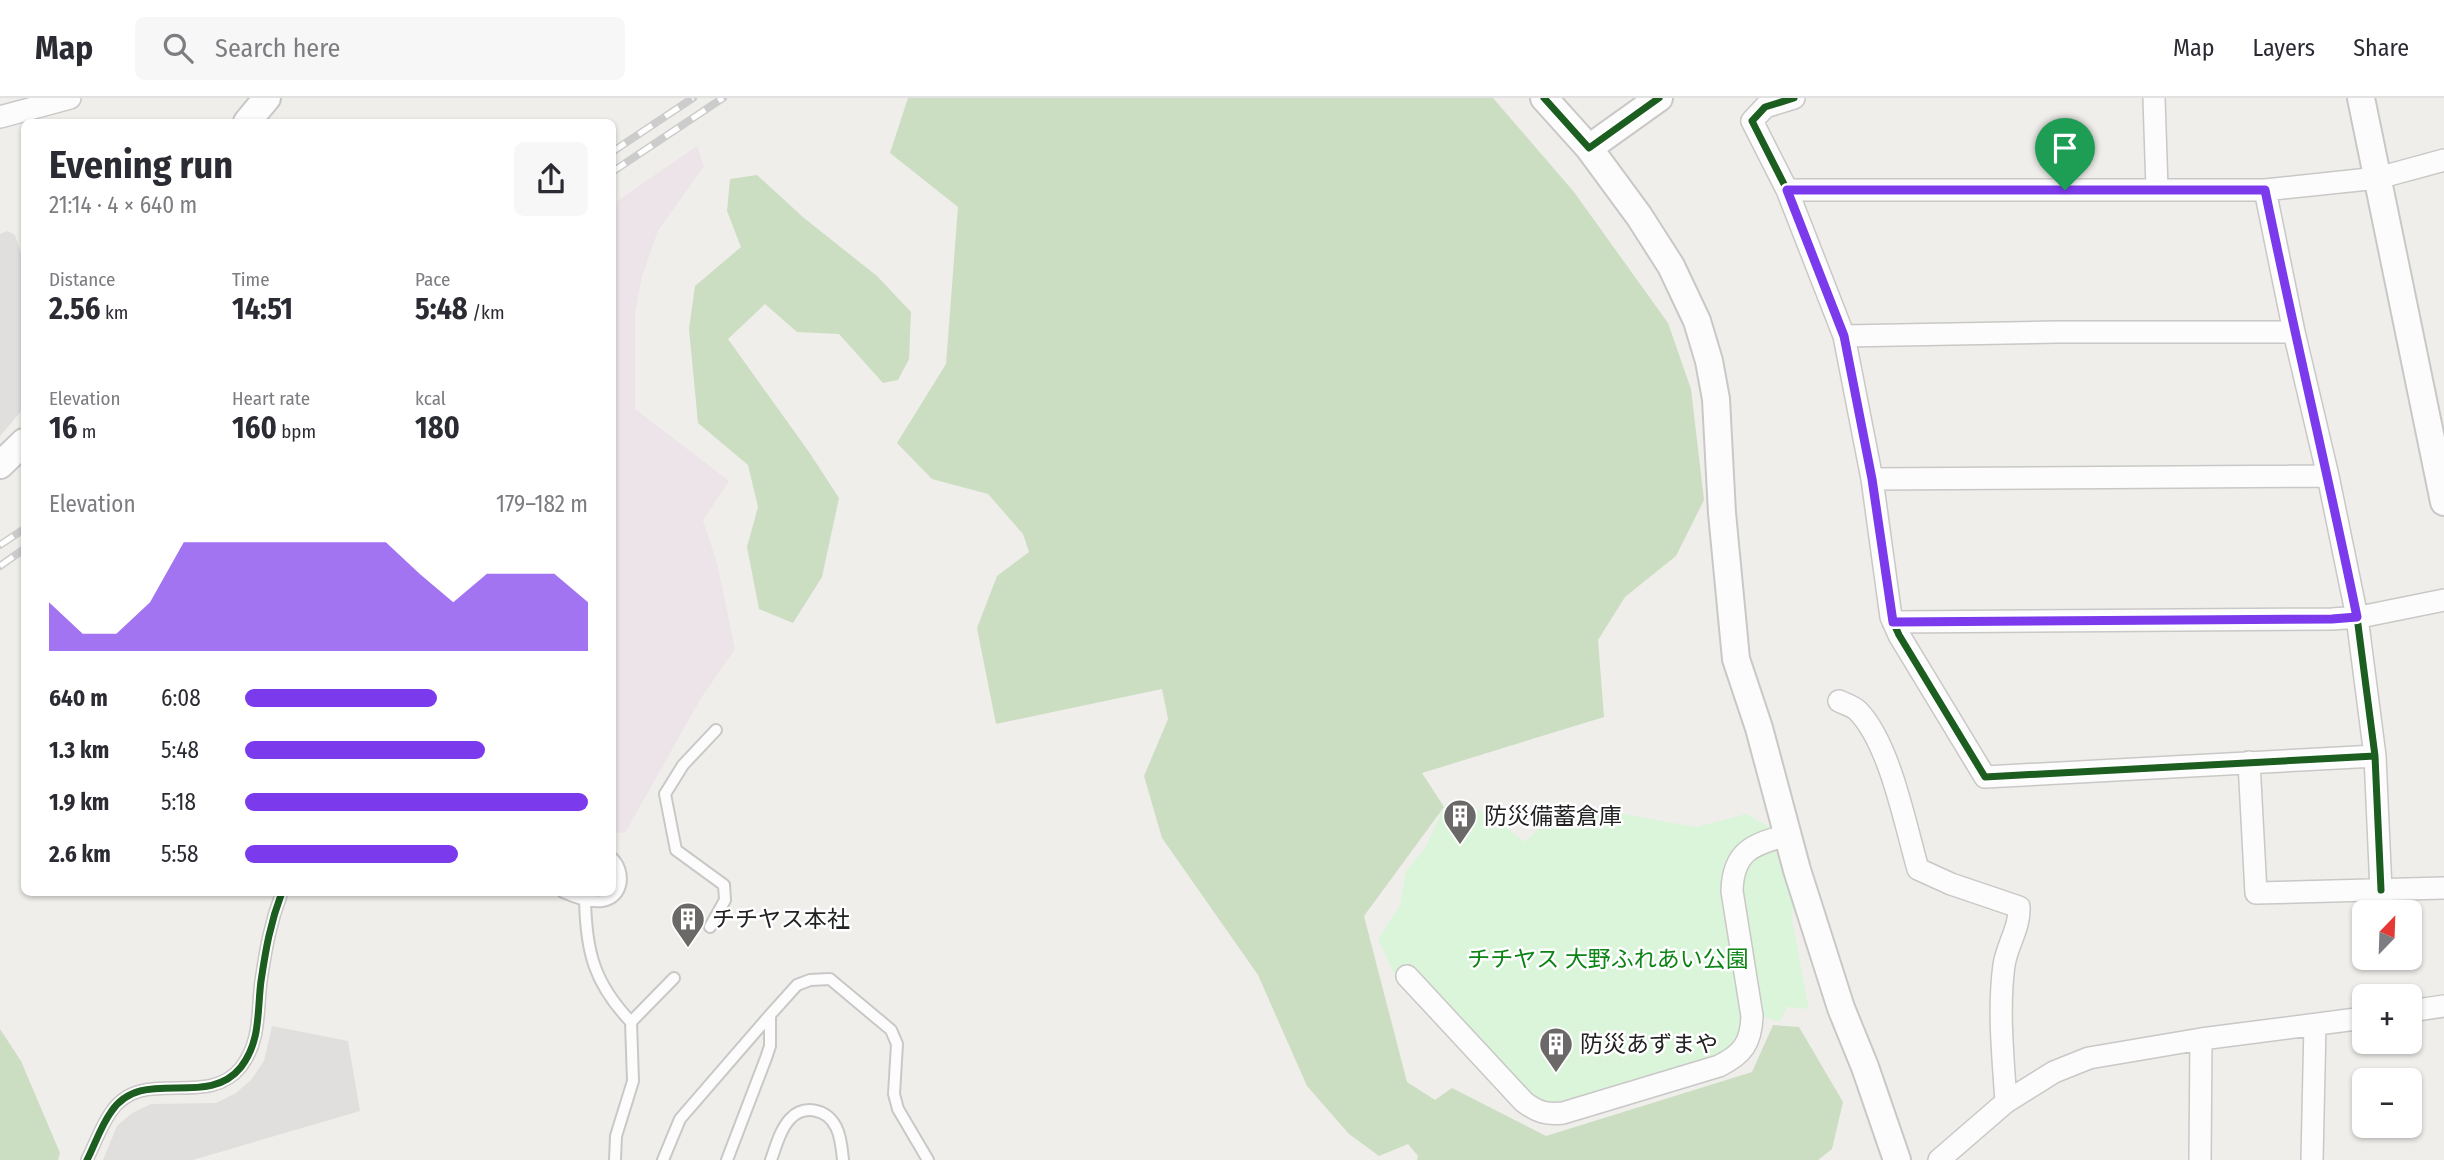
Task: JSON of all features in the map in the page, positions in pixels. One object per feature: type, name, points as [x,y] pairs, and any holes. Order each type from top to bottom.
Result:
[{"type":"street","points":[[0,117],[71,98]]},
{"type":"street","points":[[250,119],[267,98]]},
{"type":"street","points":[[1544,98],[1612,177],[1671,266],[1697,321],[1709,361],[1719,423],[1721,513],[1736,659],[1759,727],[1788,835],[1841,1008],[1865,1067],[1897,1160]]},
{"type":"street","points":[[1589,148],[1659,98]]},
{"type":"street","points":[[1794,98],[1765,107],[1752,121],[1787,190],[1844,336],[1872,479],[1893,622],[1986,777],[2375,756]]},
{"type":"street","points":[[2154,98],[2157,189]]},
{"type":"street","points":[[2361,98],[2444,502]]},
{"type":"street","points":[[1787,190],[2265,190],[2378,178],[2444,160]]},
{"type":"street","points":[[2265,190],[2357,617],[2375,756],[2381,890]]},
{"type":"street","points":[[1844,336],[2056,332],[2294,332]]},
{"type":"street","points":[[0,465],[21,445]]},
{"type":"street","points":[[1872,479],[2328,477]]},
{"type":"street","points":[[1893,622],[2318,619],[2357,617],[2444,600]]},
{"type":"street","points":[[1839,701],[1857,709],[1874,734],[1889,771],[1918,869],[1951,884],[2019,907],[2020,920],[2004,962],[2003,1043],[2006,1102]]},
{"type":"street","points":[[2249,762],[2256,893],[2444,888]]},
{"type":"street","points":[[1407,976],[1524,1102],[1549,1115],[1719,1066],[1734,1059],[1745,1047],[1751,1032],[1752,1016],[1732,891],[1732,874],[1739,859],[1750,848],[1788,835]]},
{"type":"street","points":[[2422,1009],[2444,1006]]},
{"type":"street","points":[[1938,1160],[2006,1102],[2054,1072],[2089,1058],[2201,1039],[2352,1020]]},
{"type":"street","points":[[2312,1160],[2315,1025]]},
{"type":"street","points":[[2200,1160],[2201,1039]]},
{"type":"lane","points":[[710,927],[725,900],[724,885],[677,850],[665,794],[683,765],[716,730]]},
{"type":"lane","points":[[616,863],[622,876],[616,894]]},
{"type":"lane","points":[[87,1160],[111,1110],[136,1092],[150,1087],[206,1088],[223,1083],[240,1069],[253,1049],[270,923],[280,896]]},
{"type":"lane","points":[[611,896],[601,901],[577,896],[598,979],[612,1002],[631,1022],[633,1081],[616,1136],[615,1160]]},
{"type":"lane","points":[[631,1022],[674,978]]},
{"type":"lane","points":[[663,1160],[680,1119],[797,985],[810,980],[830,979],[891,1030],[897,1044],[894,1094],[898,1109],[928,1160]]},
{"type":"lane","points":[[727,1160],[770,1046],[770,1015]]},
{"type":"lane","points":[[771,1160],[783,1129],[792,1117],[801,1111],[814,1109],[828,1115],[837,1128],[843,1160]]},
{"type":"shaded area","points":[[697,146],[704,166],[658,231],[642,276],[635,313],[635,409],[729,481],[703,520],[717,563],[735,649],[701,698],[625,833],[616,832],[616,202]]},
{"type":"shaded area","points":[[7,231],[15,235],[21,253],[21,412],[0,436],[0,234]]},
{"type":"shaded area","points":[[272,1026],[348,1041],[360,1111],[193,1160],[103,1160],[117,1126],[132,1113],[151,1104],[216,1103],[236,1093],[251,1080],[264,1061]]},
{"type":"green space","points":[[908,98],[1493,98],[1574,192],[1668,323],[1691,389],[1704,500],[1676,556],[1625,597],[1598,640],[1604,717],[1422,773],[1444,807],[1364,916],[1407,1082],[1435,1100],[1452,1088],[1546,1136],[1752,1072],[1773,1025],[1799,1027],[1843,1102],[1832,1149],[1818,1160],[1417,1160],[1418,1156],[1408,1144],[1379,1156],[1349,1134],[1307,1086],[1258,975],[1162,838],[1144,776],[1168,719],[1162,689],[996,724],[977,628],[997,576],[1029,552],[1023,534],[988,494],[932,479],[897,443],[946,364],[958,207],[890,153]]},
{"type":"green space","points":[[757,175],[804,218],[877,276],[911,312],[909,359],[898,380],[883,383],[839,334],[797,332],[765,304],[728,339],[839,498],[822,577],[793,623],[759,609],[747,547],[758,507],[748,465],[698,423],[689,329],[695,286],[741,247],[727,211],[730,179]]},
{"type":"green space","name":"チチヤス 大野ふれあい公園","points":[[1446,803],[1469,805],[1494,818],[1525,842],[1550,818],[1617,813],[1696,827],[1746,814],[1772,828],[1794,902],[1792,920],[1809,1009],[1787,1007],[1780,1022],[1761,1016],[1752,1052],[1548,1123],[1401,982],[1378,939],[1400,905],[1406,871],[1425,848]]},
{"type":"green space","points":[[0,1029],[21,1061],[60,1153],[58,1160],[0,1160]]},
{"type":"railway","points":[[616,149],[693,98]]},
{"type":"railway","points":[[616,169],[723,98]]},
{"type":"railway","points":[[0,545],[21,531]]},
{"type":"railway","points":[[0,566],[21,551]]},
{"type":"cycle path","points":[[1544,98],[1589,148],[1659,98]]},
{"type":"cycle path","points":[[1794,98],[1765,107],[1752,121],[1787,190],[1844,336],[1872,479],[1891,617],[1899,635],[1985,777],[2375,756]]},
{"type":"cycle path","points":[[2265,190],[2357,617],[2375,756],[2381,890]]},
{"type":"cycle path","points":[[87,1160],[107,1117],[124,1098],[157,1088],[211,1086],[227,1079],[241,1067],[255,1037],[267,947],[281,896]]},
{"type":"place","name":"防災備蓄倉庫","points":[[1460,846]]},
{"type":"place","name":"チチヤス本社","points":[[688,949]]},
{"type":"place","name":"防災あずまや","points":[[1556,1074]]},
{"type":"route","points":[[1787,190],[2065,190],[2265,190],[2357,617],[1893,622],[1872,479],[1844,336],[1787,190]]}]
